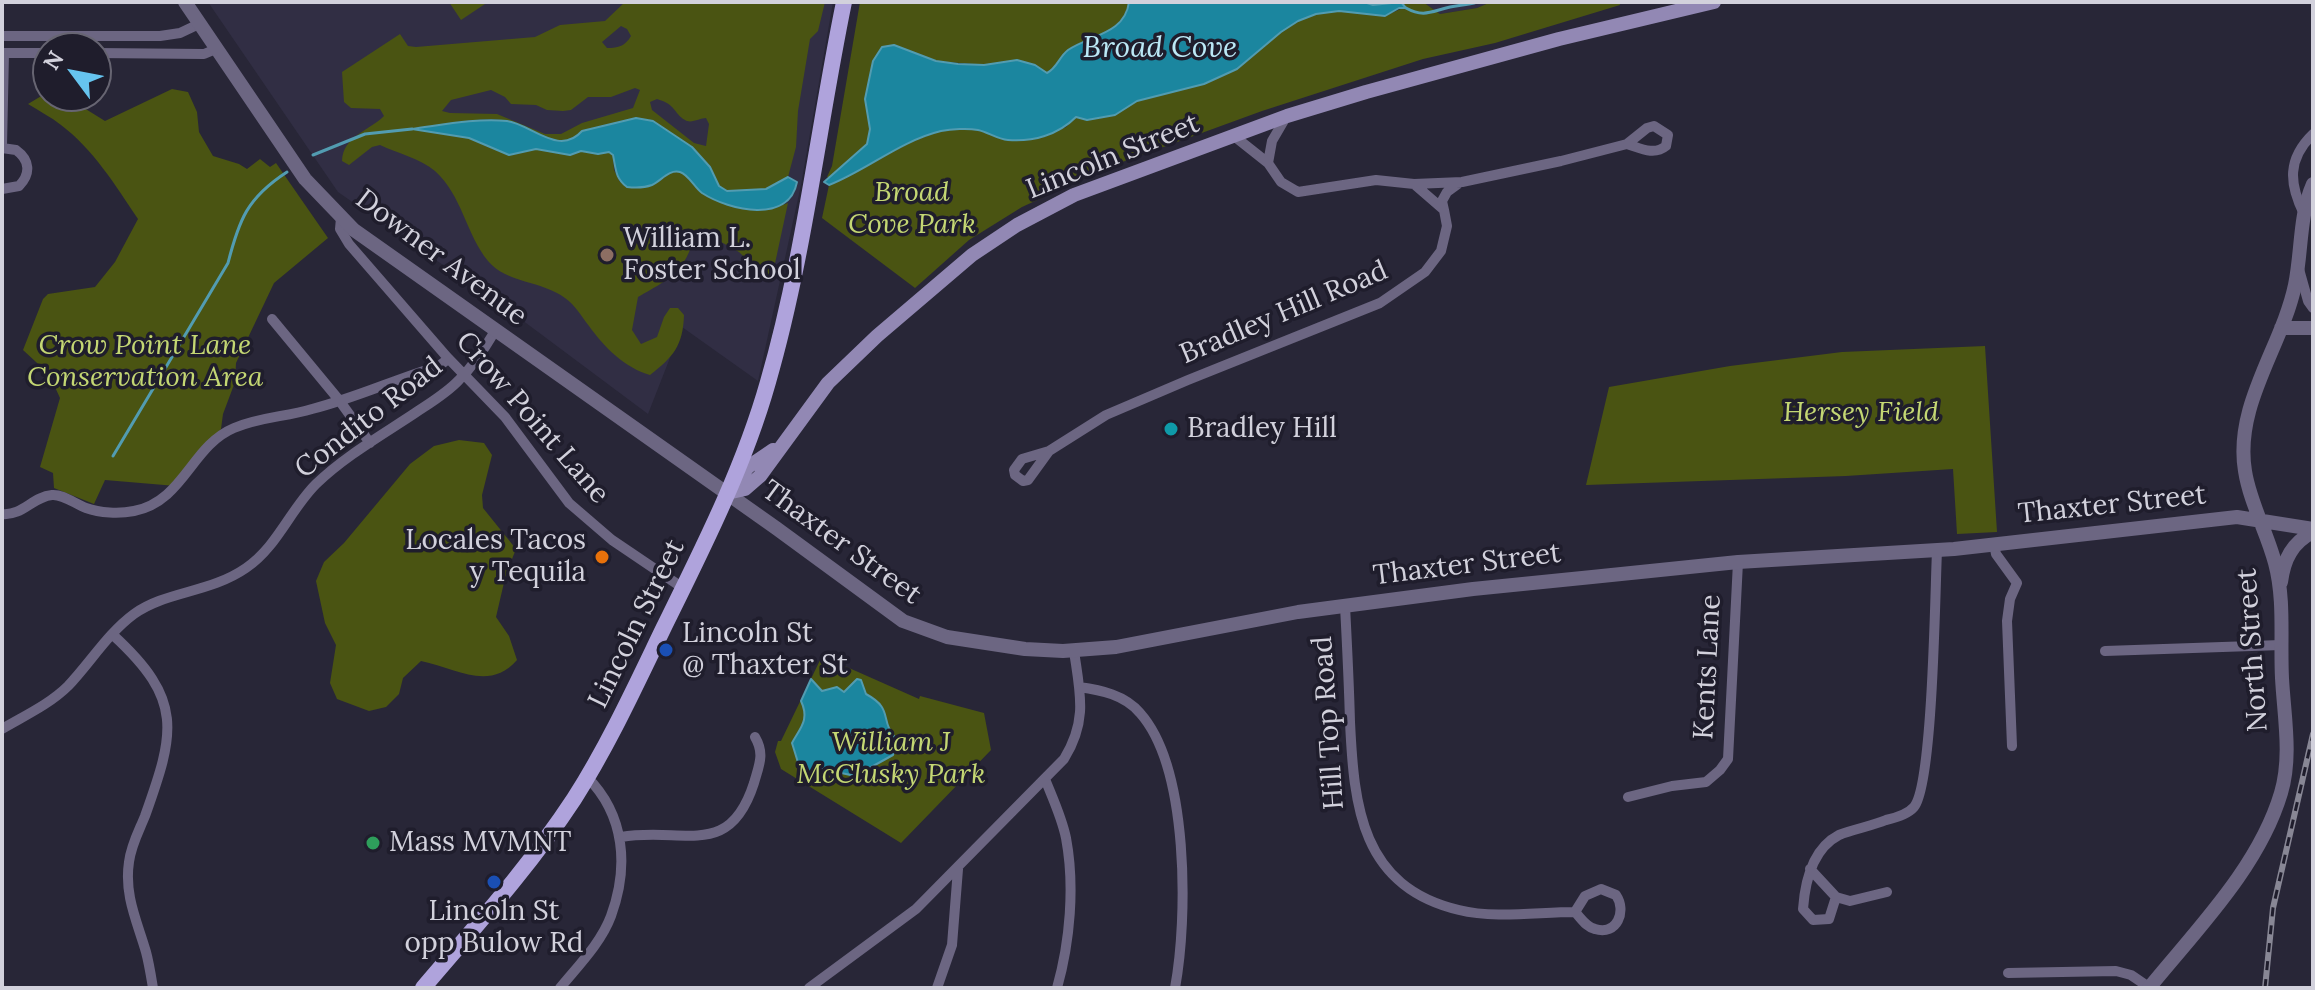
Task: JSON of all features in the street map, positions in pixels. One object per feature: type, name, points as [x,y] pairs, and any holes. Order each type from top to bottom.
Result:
[{"type":"main road","points":[[727,493],[753,427],[779,344],[844,2]]},
{"type":"main road","name":"Lincoln Street","points":[[423,988],[524,868],[587,777],[613,732],[727,493],[745,489],[760,476],[784,440],[851,358],[952,271],[996,239],[1074,195],[1287,116],[1559,39],[1714,2]]},
{"type":"street","name":"Downer Avenue","points":[[185,2],[305,179],[341,218],[374,245],[727,493]]},
{"type":"street","points":[[2,36],[160,36],[180,33],[199,24]]},
{"type":"street","points":[[112,53],[204,54],[216,49]]},
{"type":"street","points":[[2,189],[19,186],[28,167],[22,154],[2,147],[3,53],[32,53]]},
{"type":"street","points":[[1268,163],[1272,141],[1287,116]]},
{"type":"street","points":[[2304,214],[2293,192],[2295,161],[2303,143],[2313,134]]},
{"type":"street","points":[[1234,136],[1268,163],[1281,182],[1298,192],[1376,180],[1414,184],[1462,182],[1627,144]]},
{"type":"street","points":[[1444,210],[1442,201],[1447,192],[1462,182]]},
{"type":"street","points":[[1414,184],[1444,210]]},
{"type":"street","name":"North Street","points":[[2149,988],[2239,874],[2263,836],[2282,792],[2287,724],[2279,590],[2276,565],[2245,470],[2245,440],[2257,386],[2295,284],[2304,214],[2313,184]]},
{"type":"street","name":"Bradley Hill Road","points":[[1049,451],[1089,425],[1127,406],[1380,303],[1413,283],[1433,264],[1446,239],[1444,210]]},
{"type":"street","name":"Crow Point Lane","points":[[341,218],[340,229],[349,244],[448,359],[512,425],[559,492],[578,513],[683,588]]},
{"type":"street","points":[[2298,263],[2308,301],[2313,308]]},
{"type":"street","points":[[272,319],[370,443]]},
{"type":"street","points":[[2281,328],[2313,328]]},
{"type":"street","name":"Condito Road","points":[[2,729],[66,688],[136,612],[226,581],[249,566],[267,551],[317,483],[439,397],[464,375],[495,331]]},
{"type":"street","points":[[2,514],[19,512],[55,494],[104,512],[122,513],[142,509],[168,495],[207,445],[221,434],[263,418],[311,410],[439,366],[448,359]]},
{"type":"street","name":"Thaxter Street","points":[[727,493],[867,597],[917,628],[947,637],[1025,649],[1074,651],[1116,647],[1298,612],[1473,589],[1738,562],[1937,551],[2237,517],[2313,531]]},
{"type":"street","points":[[2279,590],[2283,570],[2293,548],[2313,531]]},
{"type":"street","points":[[1994,544],[1996,554],[2017,583],[2010,599],[2007,621],[2012,746]]},
{"type":"street","points":[[1836,897],[1829,919],[1813,920],[1803,909],[1810,869],[1824,847],[1839,836],[1914,808],[1923,790],[1931,704],[1937,551]]},
{"type":"street","name":"Kents Lane","points":[[1628,797],[1672,786],[1706,782],[1728,759],[1738,562]]},
{"type":"street","name":"Hill Top Road","points":[[1345,606],[1353,777],[1360,819],[1376,852],[1404,885],[1443,906],[1481,914],[1575,912],[1588,926],[1597,930],[1614,926],[1622,910],[1616,895],[1601,889],[1585,896],[1575,912]]},
{"type":"street","points":[[113,635],[151,676],[167,714],[166,755],[129,864],[128,892],[153,988]]},
{"type":"street","points":[[2105,651],[2281,645]]},
{"type":"street","points":[[809,988],[916,909],[1064,759],[1076,741],[1081,716],[1074,651]]},
{"type":"street","points":[[1079,687],[1099,690],[1129,703],[1140,713],[1162,750],[1179,825],[1183,879],[1183,934],[1175,988]]},
{"type":"street","points":[[621,837],[711,834],[730,826],[744,809],[762,758],[755,737]]},
{"type":"street","points":[[560,988],[591,949],[610,918],[620,879],[621,837],[609,803],[587,777]]},
{"type":"street","points":[[1045,779],[1060,816],[1069,864],[1066,945],[1057,988]]},
{"type":"street","points":[[937,988],[952,945],[958,868]]},
{"type":"street","points":[[1810,869],[1836,897],[1850,901],[1887,892]]},
{"type":"street","points":[[2008,973],[2116,971],[2131,975],[2149,988]]},
{"type":"shaded area","name":"William L. Foster School","points":[[208,2],[833,2],[801,185],[758,381],[682,327],[648,414],[518,317],[338,192]]},
{"type":"shaded area","points":[[1423,2],[1491,2],[1477,8],[1440,14]]},
{"type":"green space","points":[[449,2],[488,2],[461,20]]},
{"type":"green space","points":[[625,2],[825,2],[818,31],[810,39],[798,111],[796,147],[788,177],[766,189],[727,191],[719,186],[710,166],[692,147],[653,121],[636,119],[582,131],[565,141],[546,137],[509,121],[486,119],[415,129],[469,138],[510,155],[536,149],[570,155],[581,151],[609,152],[613,155],[614,170],[620,182],[660,181],[677,171],[683,173],[698,190],[749,209],[771,209],[788,203],[774,268],[769,276],[763,275],[739,252],[707,234],[697,236],[676,272],[638,297],[632,330],[641,344],[657,337],[670,308],[678,308],[684,315],[679,343],[650,375],[616,356],[565,298],[505,274],[488,261],[452,191],[435,171],[380,145],[372,147],[349,165],[342,161],[343,153],[352,140],[384,116],[380,109],[351,108],[344,102],[342,72],[400,34],[408,46],[416,47],[535,37],[560,25],[605,21]],"holes":[[[621,26],[631,36],[621,46],[607,48],[602,42]],[[635,88],[640,90],[633,108],[582,123],[561,134],[545,134],[497,114],[442,111],[451,100],[491,90],[511,104],[563,111],[571,110],[588,97],[611,97]],[[657,99],[663,101],[687,121],[706,118],[709,124],[706,146],[694,143],[652,110],[650,102]]]},
{"type":"green space","name":"Broad Cove Park","points":[[860,2],[1129,2],[1121,21],[1068,50],[1047,73],[1017,60],[984,65],[936,61],[894,45],[873,61],[865,99],[870,129],[867,144],[831,177],[827,177],[832,166]]},
{"type":"green space","name":"Broad Cove Park","points":[[1401,2],[1423,2],[1440,14],[1477,8],[1491,2],[1619,2],[1620,5],[1495,43],[1423,59],[1262,111],[1114,165],[1022,207],[969,240],[915,288],[822,218],[829,185],[913,141],[943,130],[978,130],[1008,140],[1044,137],[1066,127],[1076,117],[1115,115],[1137,101],[1204,84],[1237,69],[1281,32],[1316,14],[1339,11],[1385,16],[1405,7]]},
{"type":"green space","name":"Crow Point Lane Conservation Area","points":[[172,89],[188,92],[197,112],[199,132],[213,156],[247,169],[260,159],[270,167],[276,163],[328,238],[274,283],[236,363],[235,382],[221,429],[176,486],[105,480],[94,504],[54,488],[53,473],[40,467],[60,398],[49,374],[23,350],[43,299],[48,294],[95,287],[115,262],[138,219],[83,145],[41,112],[90,112],[105,121]]},
{"type":"green space","name":"Hersey Field","points":[[1985,346],[1997,532],[1957,534],[1953,469],[1586,485],[1609,387],[1730,366],[1842,352]]},
{"type":"green space","points":[[459,440],[484,443],[492,455],[482,495],[483,508],[516,549],[506,574],[496,617],[509,636],[517,660],[506,670],[484,676],[421,661],[403,678],[399,694],[386,707],[369,711],[337,699],[330,683],[336,645],[325,623],[316,581],[324,562],[344,543],[410,464],[434,446]]},
{"type":"green space","name":"William J McClusky Park","points":[[822,656],[919,699],[920,696],[984,713],[991,750],[901,843],[781,769],[775,752],[778,741],[781,741]]},
{"type":"water","name":"Broad Cove","points":[[1129,2],[1364,2],[1373,5],[1401,2],[1406,8],[1399,8],[1385,16],[1339,11],[1316,14],[1281,32],[1237,69],[1204,84],[1137,101],[1115,115],[1087,120],[1076,117],[1053,133],[1027,140],[1004,139],[974,129],[941,131],[912,142],[829,185],[824,182],[867,144],[870,129],[865,99],[873,61],[882,47],[894,45],[936,61],[958,64],[984,65],[1017,60],[1035,65],[1047,73],[1068,50],[1121,21]]},
{"type":"water","points":[[636,118],[653,121],[692,147],[710,167],[719,186],[727,191],[766,189],[788,177],[797,182],[792,195],[783,204],[771,209],[742,209],[702,193],[680,172],[669,174],[649,186],[627,187],[618,177],[613,155],[609,152],[581,151],[570,155],[536,149],[509,155],[469,138],[412,129],[495,120],[516,123],[545,137],[564,141],[582,131]]},
{"type":"water","points":[[811,679],[822,691],[837,687],[844,692],[857,679],[861,680],[866,694],[884,710],[891,733],[897,740],[893,755],[855,776],[823,769],[811,773],[800,769],[792,743],[803,724],[805,713],[801,701]]},
{"type":"waterway","points":[[1406,8],[1428,13],[1477,2]]},
{"type":"waterway","points":[[313,155],[365,134],[412,129]]},
{"type":"waterway","points":[[113,456],[228,263],[236,234],[247,211],[262,191],[287,172]]},
{"type":"railway","points":[[2265,988],[2273,908],[2313,734]]},
{"type":"place","name":"William L. Foster School","points":[[607,255]]},
{"type":"place","name":"Bradley Hill","points":[[1171,429]]},
{"type":"place","name":"Locales Tacos y Tequila","points":[[602,557]]},
{"type":"place","name":"Lincoln St @ Thaxter St","points":[[666,650]]},
{"type":"place","name":"Mass MVMNT","points":[[373,843]]},
{"type":"place","name":"Lincoln St opp Bulow Rd","points":[[494,882]]}]
